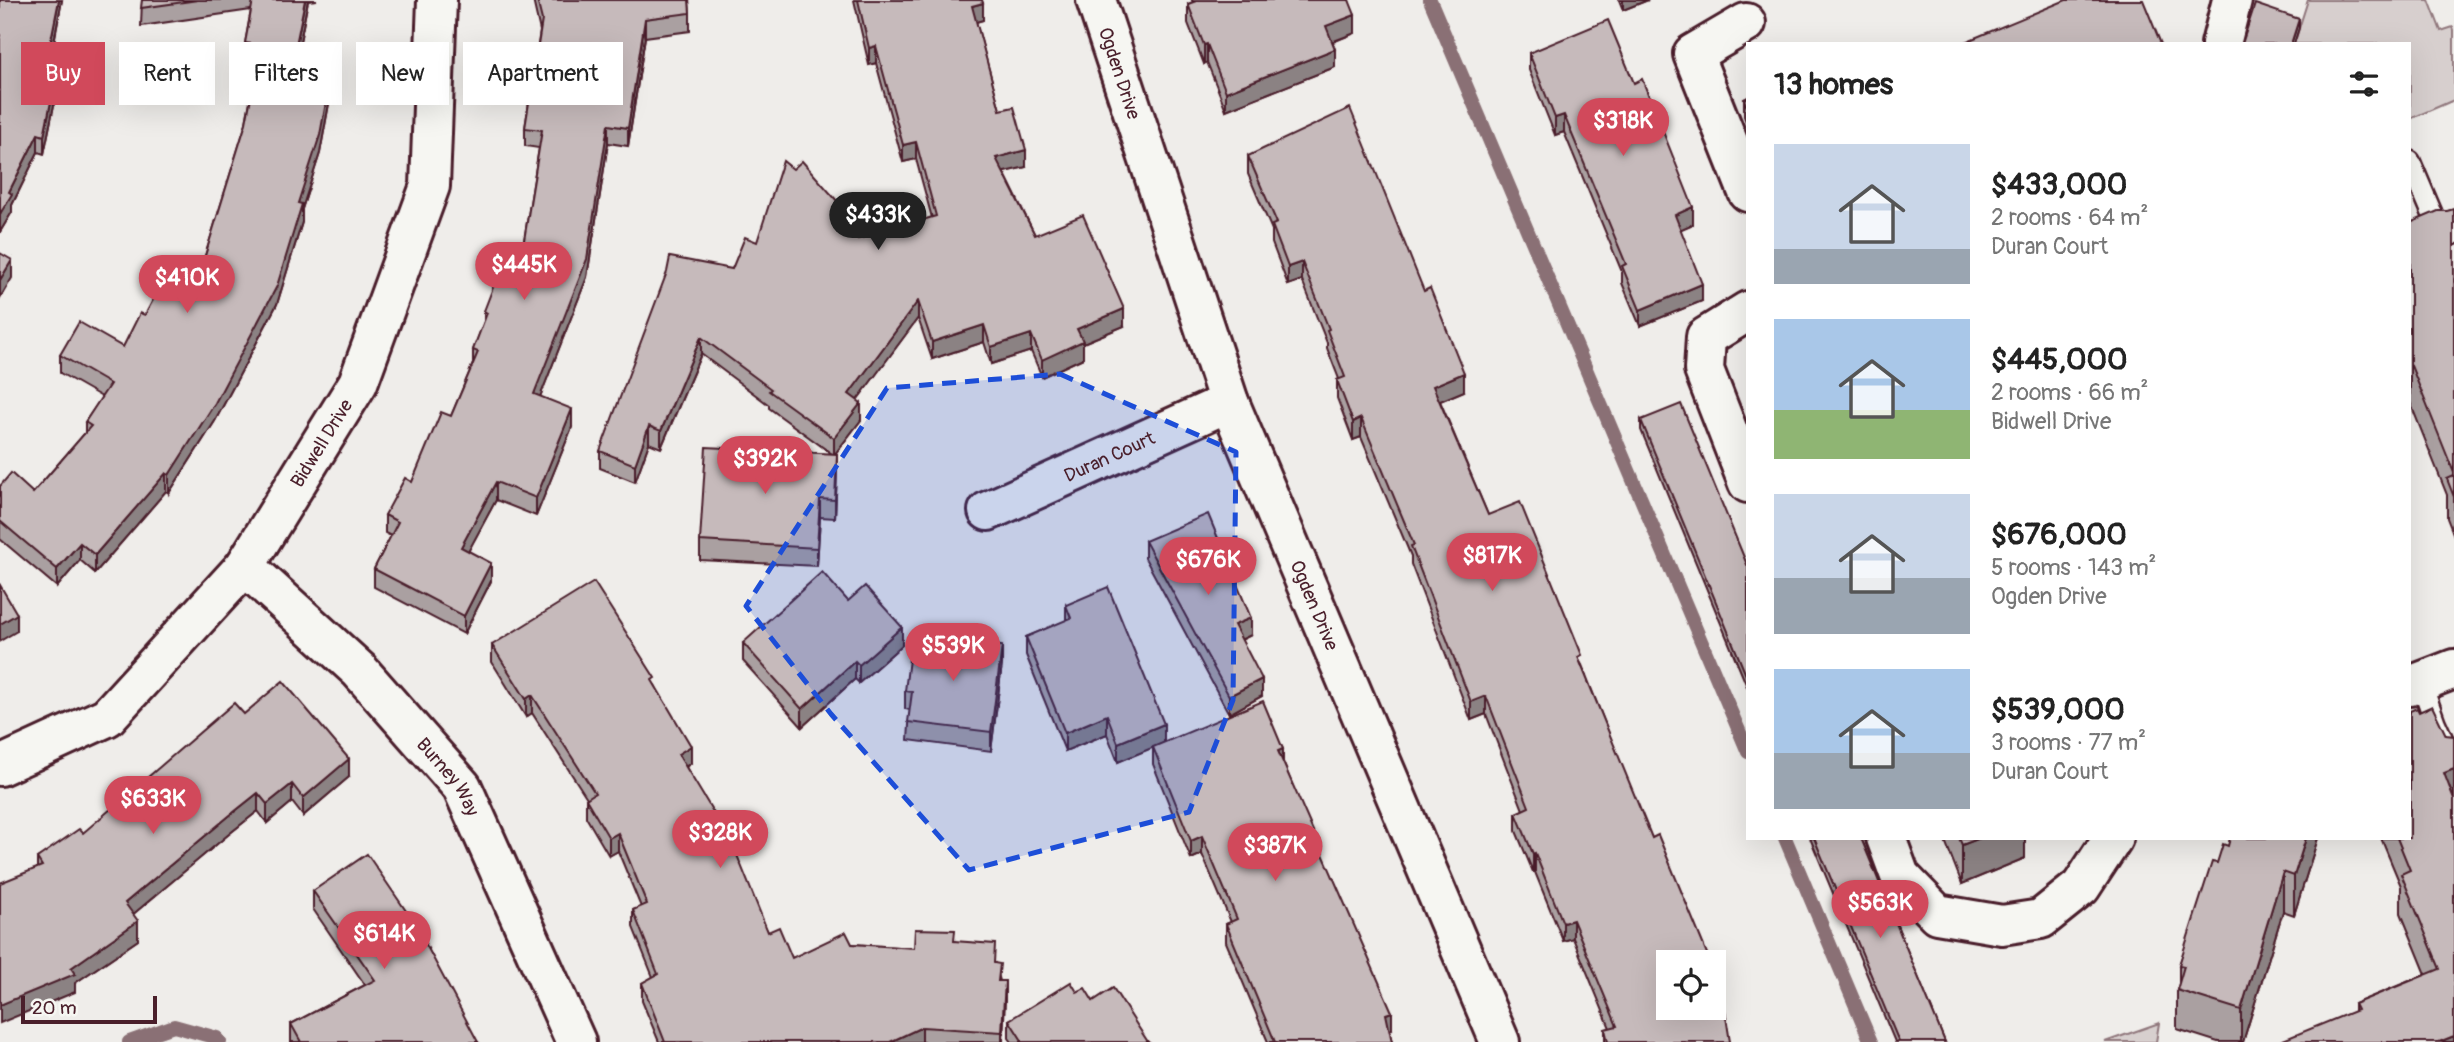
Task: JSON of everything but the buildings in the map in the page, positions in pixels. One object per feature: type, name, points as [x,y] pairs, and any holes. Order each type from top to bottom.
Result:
[{"type":"street","name":"Bidwell Drive","points":[[0,765],[107,717],[245,566],[358,383],[430,186],[436,0]]},
{"type":"street","name":"Ogden Drive","points":[[1096,0],[1229,402],[1500,1042]]},
{"type":"street","points":[[2222,42],[2232,0]]},
{"type":"street","points":[[1746,23],[1693,54],[1746,187]]},
{"type":"street","points":[[1746,312],[1706,337],[1704,370],[1746,478]]},
{"type":"street","name":"Duran Court","points":[[988,511],[1229,402]]},
{"type":"street","name":"Burney Way","points":[[245,566],[359,670],[462,787],[576,1042]]},
{"type":"street","points":[[1887,840],[1900,876],[1937,914],[2002,925],[2041,919],[2081,887],[2112,840]]},
{"type":"lane","points":[[2411,163],[2442,239],[2454,234]]},
{"type":"lane","points":[[2428,679],[2435,722],[2454,764]]},
{"type":"highlighted area","points":[[1060,374],[1236,452],[1233,700],[1189,812],[969,870],[831,714],[746,606],[887,388]]},
{"type":"shaded area","points":[[2308,0],[2429,0],[2441,31],[2453,27],[2454,30],[2454,100],[2411,119],[2411,42],[2295,42]]},
{"type":"shaded area","points":[[2159,1023],[2156,1042],[2105,1042]]},
{"type":"waterway","points":[[1430,0],[1746,747]]},
{"type":"waterway","points":[[1786,840],[1871,1042]]},
{"type":"waterway","points":[[129,1042],[174,1026],[217,1038],[220,1042]]}]
